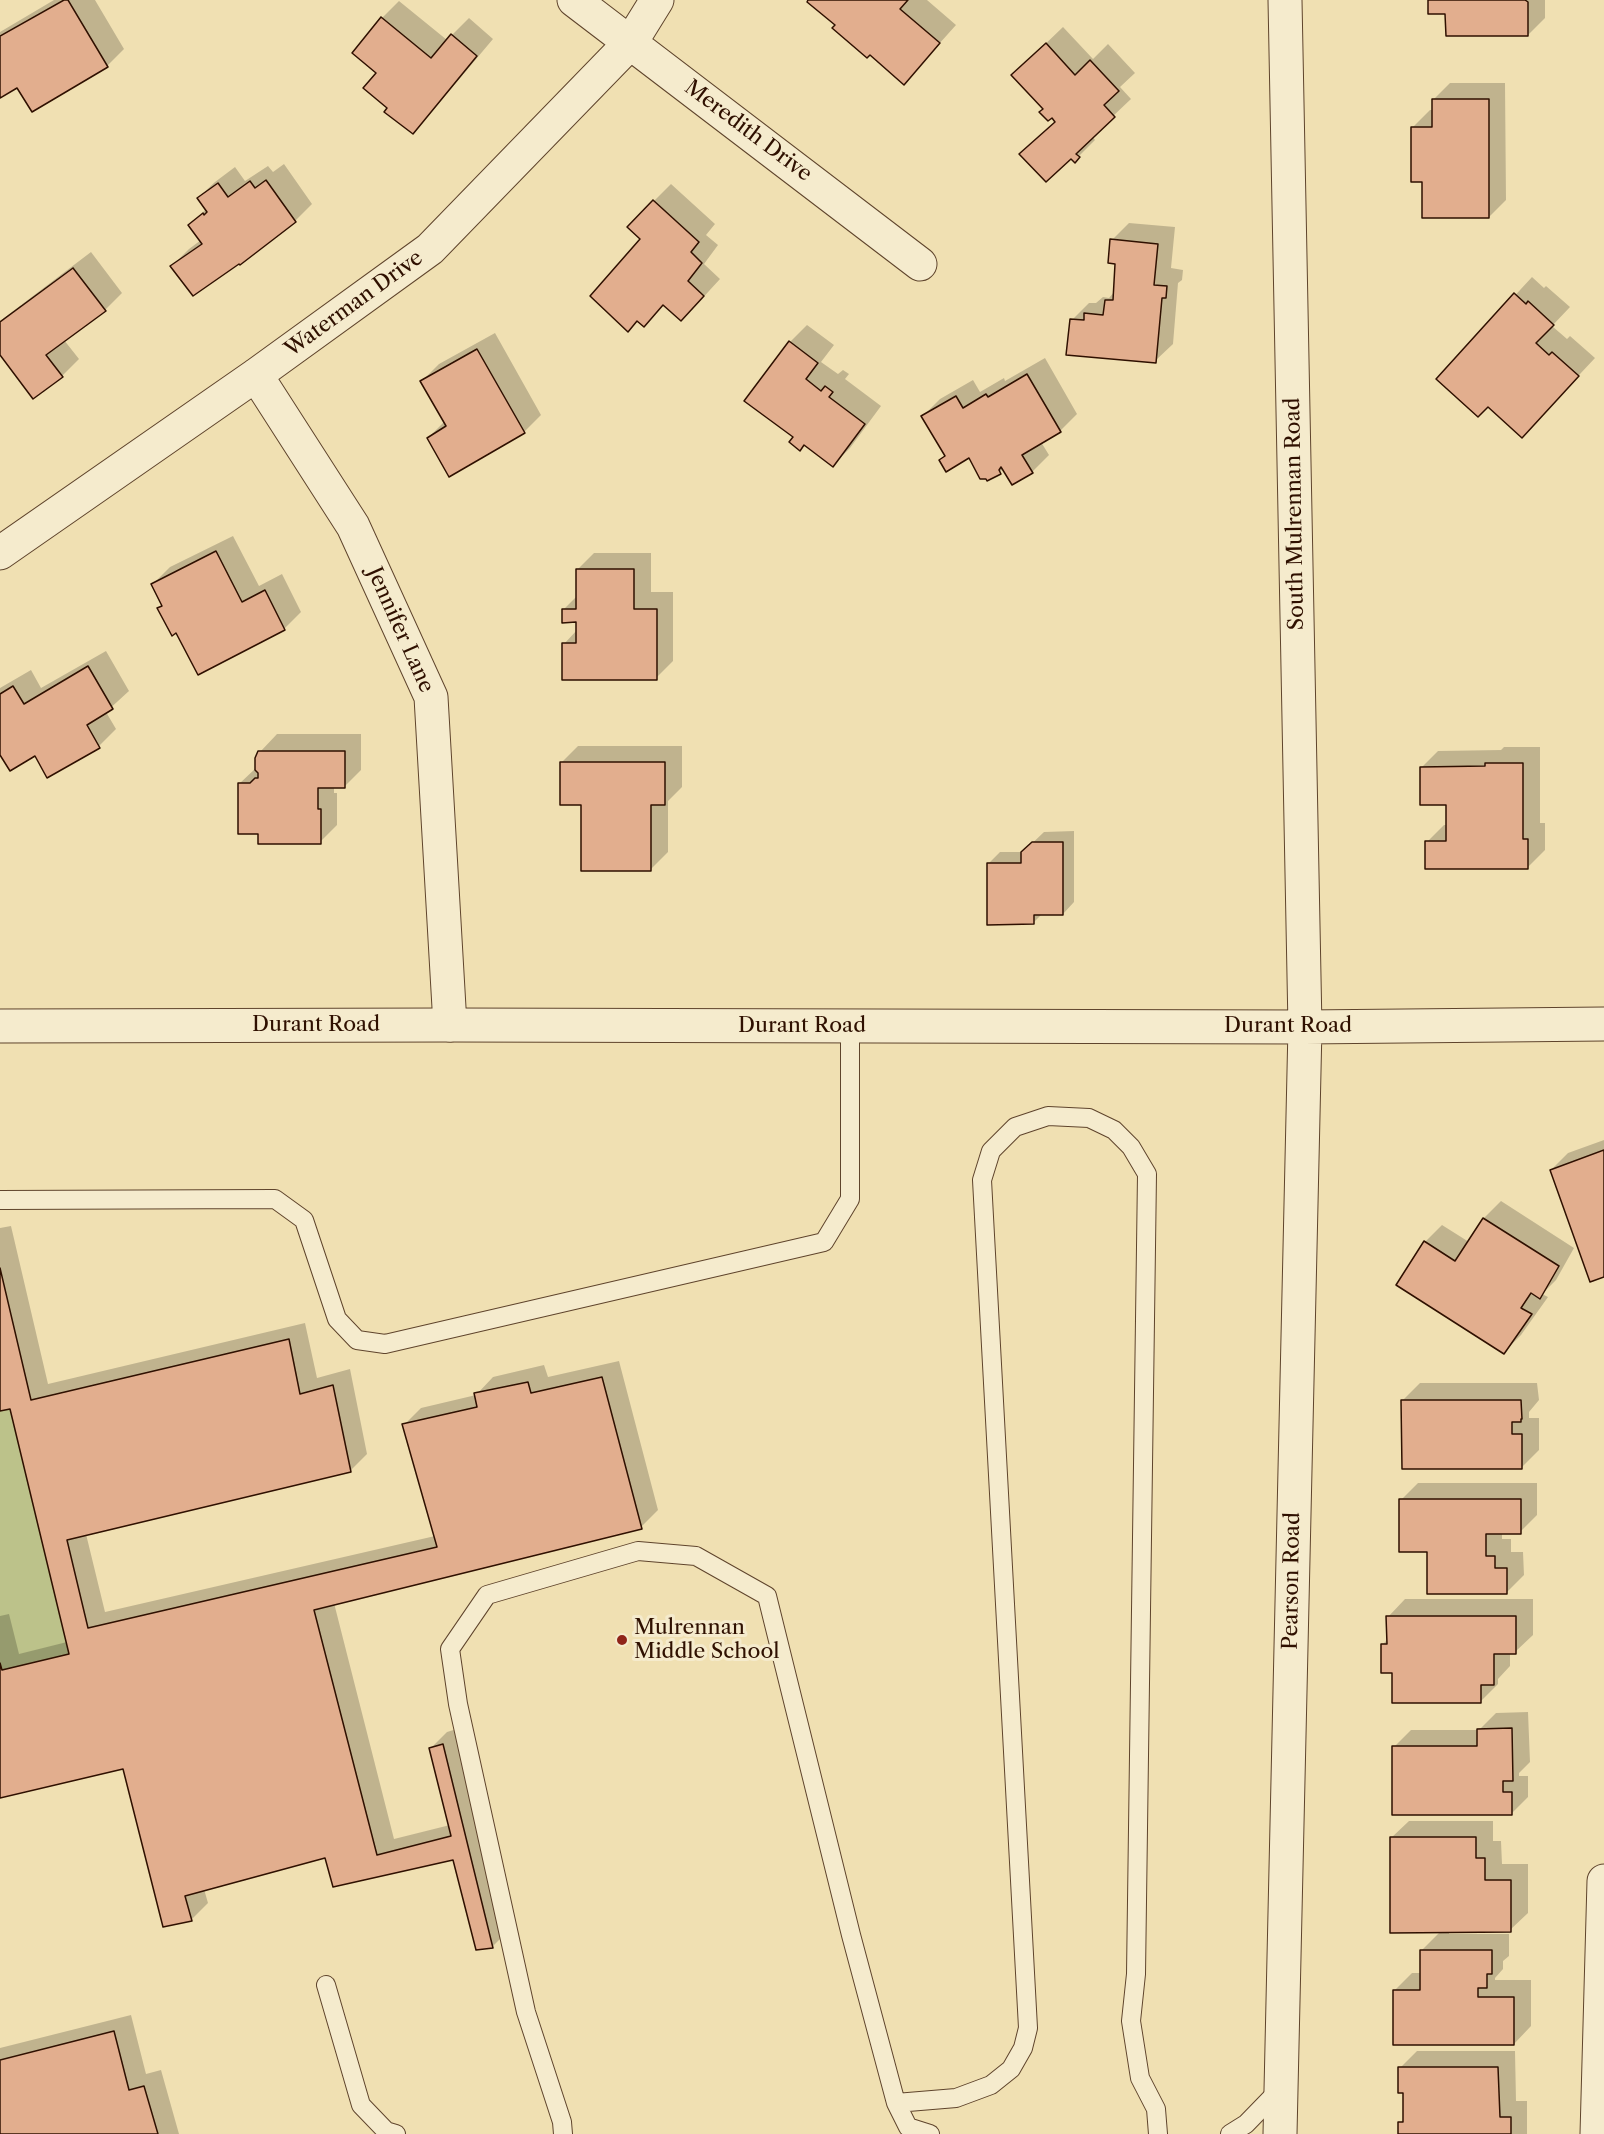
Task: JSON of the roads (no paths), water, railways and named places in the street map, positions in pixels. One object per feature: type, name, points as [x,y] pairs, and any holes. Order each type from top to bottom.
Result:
[{"type":"street","name":"Meredith Drive","points":[[574,0],[920,264]]},
{"type":"street","name":"Waterman Drive","points":[[0,553],[256,375],[430,249],[631,42],[657,0]]},
{"type":"street","name":"South Mulrennan Road","points":[[1285,0],[1305,1027]]},
{"type":"street","name":"Jennifer Lane","points":[[256,375],[353,526],[431,697],[450,1025]]},
{"type":"street","name":"Durant Road","points":[[0,1026],[1305,1027],[1604,1024]]},
{"type":"street","name":"Pearson Road","points":[[1280,2134],[1305,1027]]},
{"type":"street","points":[[1597,2134],[1604,1881]]},
{"type":"lane","points":[[0,1200],[275,1199],[304,1220],[337,1319],[357,1340],[385,1344],[824,1242],[850,1199],[850,1026]]},
{"type":"lane","points":[[896,2103],[956,2098],[991,2085],[1011,2069],[1023,2048],[1028,2028],[982,1180],[991,1151],[1015,1127],[1048,1116],[1089,1118],[1114,1130],[1131,1146],[1147,1174],[1136,1974],[1131,2020],[1140,2078],[1155,2109],[1158,2134]]},
{"type":"lane","points":[[563,2134],[562,2122],[526,2012],[456,1693],[450,1648],[487,1594],[638,1551],[696,1556],[767,1596],[851,1935],[896,2103],[908,2127],[930,2134]]},
{"type":"lane","points":[[326,1985],[361,2105],[386,2130],[396,2134]]},
{"type":"lane","points":[[1230,2134],[1246,2124],[1280,2089]]},
{"type":"place","name":"Mulrennan Middle School","points":[[622,1640]]}]
